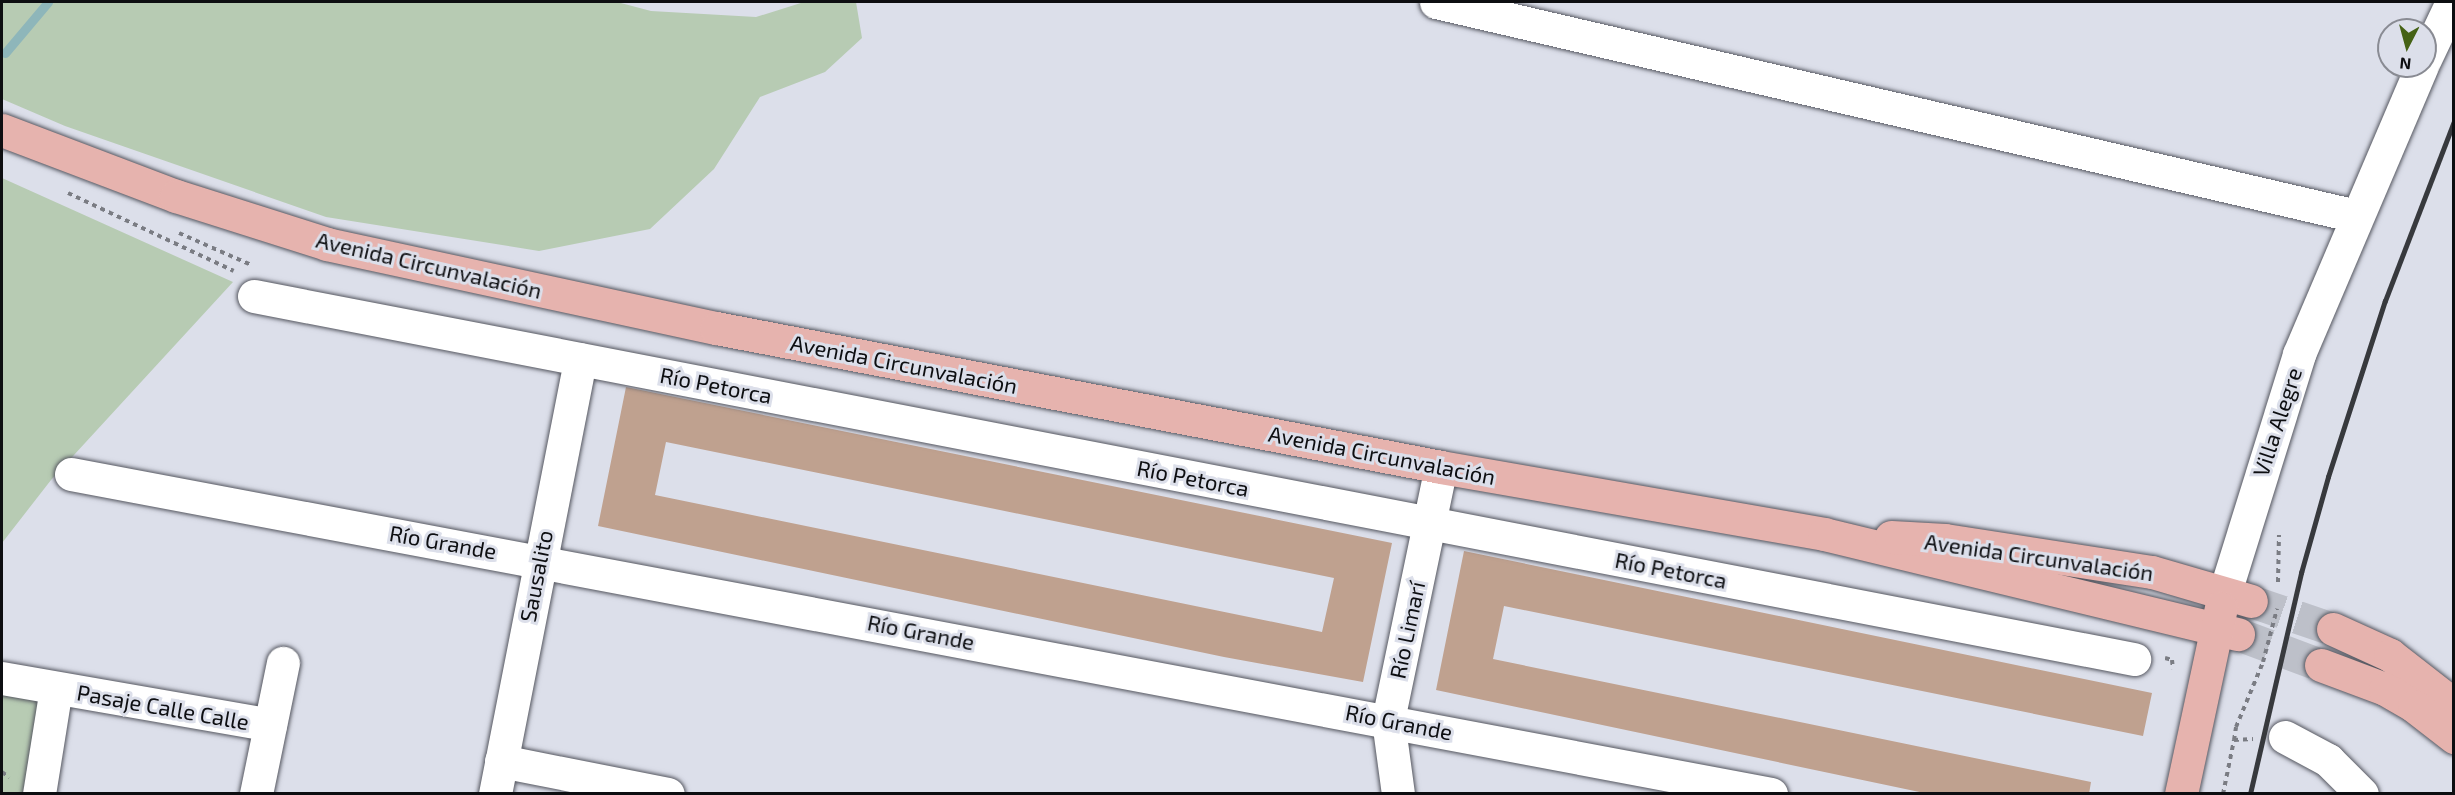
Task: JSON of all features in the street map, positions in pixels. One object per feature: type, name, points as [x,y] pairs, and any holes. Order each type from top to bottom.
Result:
[{"type":"main road","name":"Avenida Circunvalación","points":[[2,130],[176,196],[327,244],[716,328],[1441,467],[1824,534],[2016,584],[2227,631]]},
{"type":"main road","name":"Avenida Circunvalación","points":[[1824,534],[1980,545],[2152,572],[2251,601]]},
{"type":"main road","name":"Villa Alegre","points":[[2181,794],[2227,631],[2251,601]]},
{"type":"main road","points":[[2333,629],[2390,655],[2454,705]]},
{"type":"main road","points":[[2321,665],[2385,689],[2414,705],[2454,737]]},
{"type":"street","points":[[1436,2],[2356,216]]},
{"type":"street","points":[[2437,33],[2452,2]]},
{"type":"street","name":"Villa Alegre","points":[[2251,601],[2299,354],[2416,78]]},
{"type":"street","name":"Río Petorca","points":[[254,296],[2133,659]]},
{"type":"street","name":"Sausalito","points":[[495,794],[539,559],[580,359]]},
{"type":"street","name":"Río Limarí","points":[[1398,794],[1388,720],[1441,467]]},
{"type":"street","name":"Río Grande","points":[[71,474],[539,559],[1771,794]]},
{"type":"street","name":"Pasaje Calle Calle","points":[[256,794],[283,663]]},
{"type":"street","name":"Pasaje Calle Calle","points":[[2,678],[270,726]]},
{"type":"street","name":"Pasaje Calle Calle","points":[[39,794],[56,688]]},
{"type":"street","points":[[2285,737],[2328,760],[2362,794]]},
{"type":"street","points":[[501,761],[668,794]]},
{"type":"path","points":[[2223,794],[2236,727],[2263,662],[2251,601]]},
{"type":"path","points":[[2234,740],[2285,737]]},
{"type":"green space","points":[[2,2],[617,2],[651,11],[756,17],[804,2],[856,2],[862,38],[825,72],[760,97],[714,169],[650,229],[539,251],[326,217],[65,126],[2,99]]},
{"type":"green space","points":[[2,178],[233,282],[51,480],[2,543]]},
{"type":"green space","points":[[2,692],[39,699],[26,793],[2,793]]},
{"type":"building","points":[[626,387],[1392,543],[1363,682],[1224,657],[598,526]],"holes":[[[666,442],[1334,578],[1322,632],[655,495]]]},
{"type":"building","points":[[1464,551],[2152,693],[2143,736],[1504,606],[1493,659],[2091,782],[2089,794],[1929,794],[1436,690]]},
{"type":"waterway","points":[[5,53],[48,2]]},
{"type":"tunnel","points":[[2251,601],[2333,629]]},
{"type":"tunnel","points":[[2238,634],[2321,665]]},
{"type":"railway","points":[[2250,794],[2301,573],[2328,477],[2385,301],[2454,121]]}]
